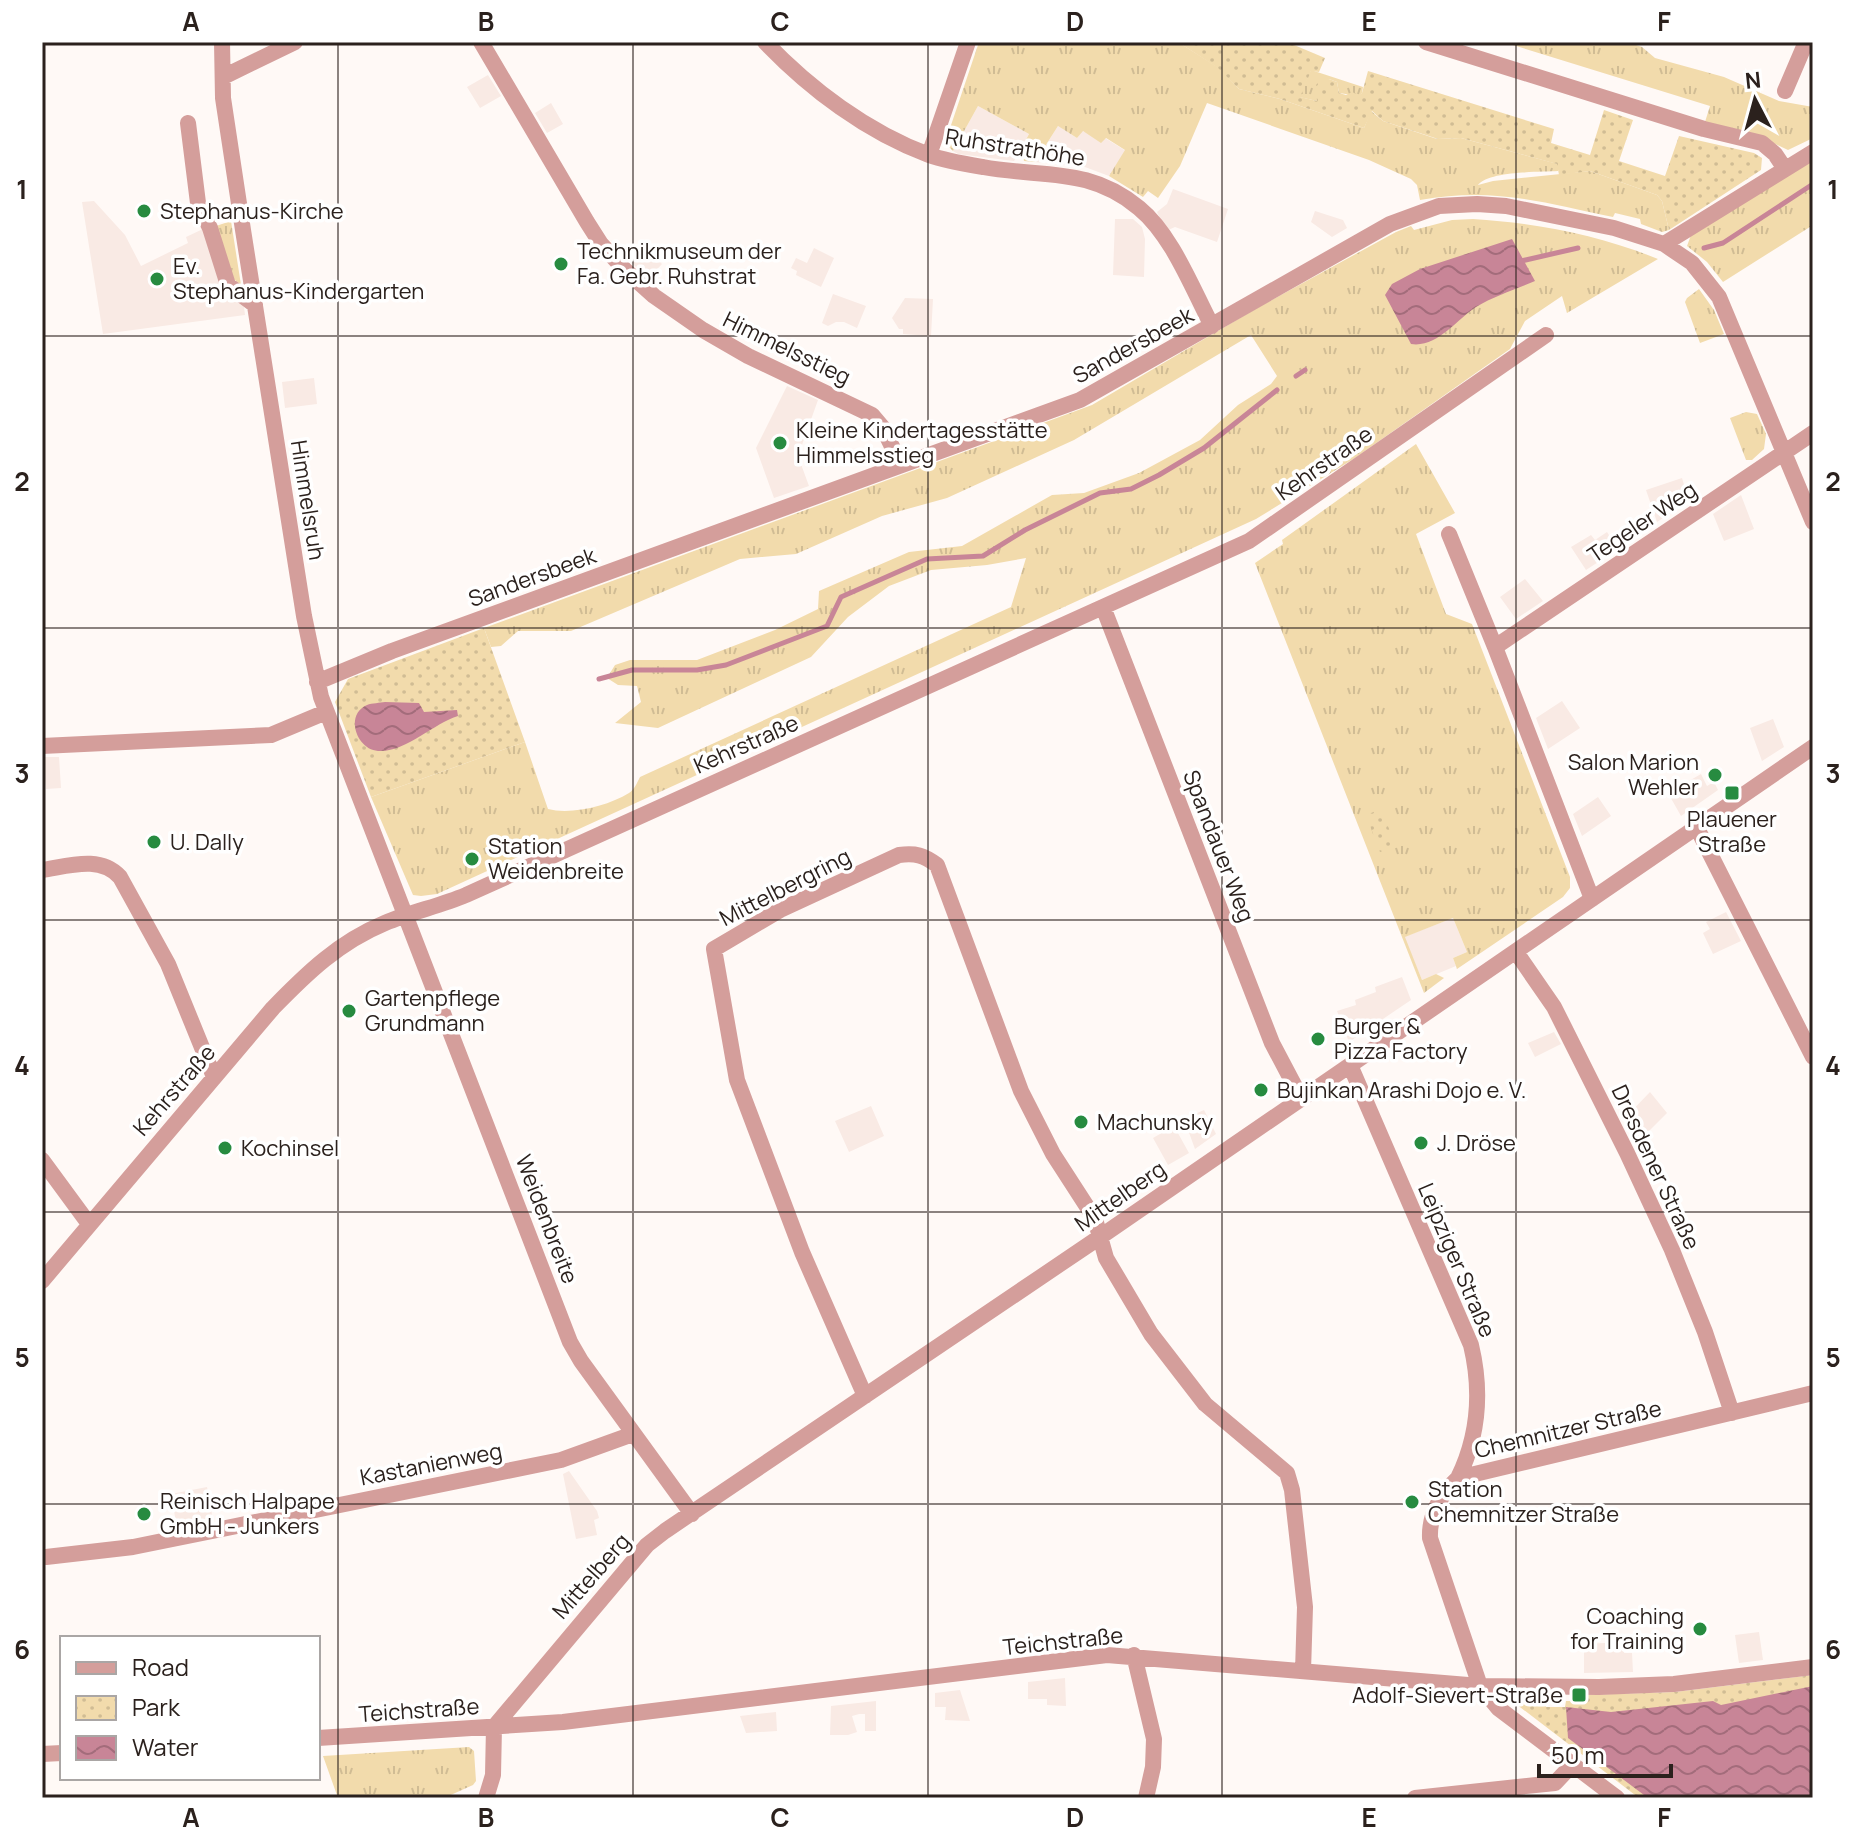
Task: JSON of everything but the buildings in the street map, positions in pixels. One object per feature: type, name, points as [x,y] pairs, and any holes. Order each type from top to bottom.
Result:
[{"type":"street","name":"Himmelsruh","points":[[222,42],[223,98],[317,682],[405,916]]},
{"type":"street","points":[[223,77],[295,42]]},
{"type":"street","name":"Himmelsstieg","points":[[481,42],[587,222],[615,261],[654,296],[703,330],[748,356],[872,415],[883,428],[901,465]]},
{"type":"street","name":"Ruhstrathöhe","points":[[765,42],[795,73],[847,111],[886,135],[929,155],[993,169],[1070,175],[1116,192],[1139,208],[1162,233],[1212,326]]},
{"type":"street","name":"Ruhstrathöhe","points":[[929,155],[968,42]]},
{"type":"street","points":[[1426,42],[1704,129],[1762,143],[1775,154],[1785,169]]},
{"type":"street","points":[[1785,91],[1806,42]]},
{"type":"street","points":[[188,123],[198,203],[210,228],[228,285],[255,305]]},
{"type":"street","points":[[1664,244],[1813,152]]},
{"type":"street","name":"Sandersbeek","points":[[317,682],[392,651],[1096,393],[1359,240],[1439,206],[1477,204],[1532,210],[1614,228],[1664,244],[1692,263],[1719,297],[1813,522]]},
{"type":"street","name":"Kehrstraße","points":[[42,1281],[273,1008],[313,967],[356,938],[382,924],[466,895],[1266,531],[1546,335]]},
{"type":"street","name":"Tegeler Weg","points":[[1495,647],[1813,433]]},
{"type":"street","points":[[1449,534],[1592,899]]},
{"type":"street","name":"Spandauer Weg","points":[[1103,607],[1272,1043],[1301,1098]]},
{"type":"street","points":[[42,746],[271,735],[326,712]]},
{"type":"street","name":"Mittelberg","points":[[494,1727],[647,1545],[1813,747]]},
{"type":"street","points":[[1697,828],[1813,1057]]},
{"type":"street","name":"Mittelbergring","points":[[865,1396],[802,1252],[737,1080],[714,949],[780,910],[889,860],[912,853],[923,855],[937,865],[1021,1091],[1053,1154],[1095,1219],[1100,1237]]},
{"type":"street","points":[[42,870],[98,864],[114,870],[120,877],[168,964],[214,1077]]},
{"type":"street","name":"Weidenbreite","points":[[405,916],[570,1342],[692,1514]]},
{"type":"street","name":"Dresdener Straße","points":[[1516,952],[1554,1007],[1627,1153],[1683,1277],[1732,1413]]},
{"type":"street","name":"Leipziger Straße","points":[[1350,1065],[1471,1345],[1477,1368],[1478,1401],[1474,1434],[1458,1478]]},
{"type":"street","points":[[42,1160],[89,1224]]},
{"type":"street","points":[[1100,1237],[1106,1258],[1151,1334],[1205,1404],[1287,1473],[1305,1607],[1303,1671]]},
{"type":"street","name":"Chemnitzer Straße","points":[[1480,1686],[1430,1538],[1434,1509],[1447,1487],[1458,1478],[1813,1393]]},
{"type":"street","name":"Kastanienweg","points":[[46,1557],[133,1547],[561,1460],[633,1434]]},
{"type":"street","name":"Teichstraße","points":[[320,1738],[624,1715],[1107,1655],[1480,1686],[1674,1684],[1813,1667]]},
{"type":"street","points":[[1134,1655],[1154,1739],[1153,1767],[1146,1798]]},
{"type":"street","points":[[1480,1686],[1498,1708],[1617,1798]]},
{"type":"street","points":[[483,1796],[493,1775],[494,1727]]},
{"type":"street","points":[[1415,1798],[1555,1783],[1572,1765]]},
{"type":"shaded area","points":[[488,75],[501,96],[480,108],[467,87]]},
{"type":"shaded area","points":[[551,103],[563,124],[547,133],[535,113]]},
{"type":"shaded area","points":[[978,106],[1029,134],[1014,161],[953,151]]},
{"type":"shaded area","points":[[1058,126],[1077,138],[1082,131],[1105,138],[1126,151],[1109,176],[1085,167],[1035,162]]},
{"type":"shaded area","points":[[1173,189],[1228,209],[1217,242],[1175,227],[1166,231],[1157,212],[1167,204]]},
{"type":"shaded area","name":"Ev. Stephanus-Kindergarten","points":[[94,201],[125,235],[141,266],[188,243],[186,237],[203,229],[224,291],[244,307],[245,315],[103,334],[82,202]]},
{"type":"shaded area","points":[[1315,211],[1343,220],[1347,228],[1332,237],[1311,222]]},
{"type":"shaded area","points":[[1115,219],[1133,219],[1142,227],[1145,239],[1144,277],[1113,275]]},
{"type":"shaded area","points":[[646,248],[662,264],[648,279],[632,263]]},
{"type":"shaded area","points":[[814,248],[834,258],[821,287],[796,275],[797,271],[791,268],[796,258],[807,263]]},
{"type":"shaded area","points":[[833,294],[866,306],[857,328],[844,322],[828,326],[822,323]]},
{"type":"shaded area","points":[[905,298],[933,299],[931,336],[903,334],[903,329],[899,329],[892,318]]},
{"type":"shaded area","points":[[314,378],[317,404],[285,408],[282,382]]},
{"type":"shaded area","name":"Kleine Kindertagesstätte Himmelsstieg","points":[[787,386],[818,400],[798,456],[809,486],[774,498],[756,448]]},
{"type":"shaded area","points":[[1682,478],[1689,501],[1657,522],[1646,490]]},
{"type":"shaded area","points":[[1741,495],[1754,529],[1724,541],[1713,514]]},
{"type":"shaded area","points":[[1607,532],[1618,549],[1586,570],[1571,547],[1591,535],[1595,540]]},
{"type":"shaded area","points":[[1525,579],[1543,601],[1516,619],[1500,597]]},
{"type":"shaded area","points":[[1562,701],[1580,728],[1548,749],[1536,718]]},
{"type":"shaded area","points":[[1773,719],[1784,747],[1762,761],[1750,728]]},
{"type":"shaded area","points":[[43,757],[59,757],[61,788],[46,789]]},
{"type":"shaded area","points":[[1701,774],[1707,786],[1714,782],[1718,790],[1681,816],[1668,793]]},
{"type":"shaded area","points":[[1598,797],[1611,816],[1582,836],[1573,814]]},
{"type":"shaded area","points":[[1726,912],[1741,941],[1713,954],[1703,933],[1710,929],[1706,922]]},
{"type":"shaded area","points":[[1453,918],[1467,952],[1453,958],[1456,966],[1422,980],[1404,937]]},
{"type":"shaded area","points":[[1402,977],[1411,1000],[1349,1042],[1337,1011],[1356,1005],[1355,1000],[1376,992],[1375,987]]},
{"type":"shaded area","points":[[1554,1032],[1561,1044],[1535,1057],[1528,1043]]},
{"type":"shaded area","points":[[1650,1092],[1667,1113],[1636,1144],[1624,1119]]},
{"type":"shaded area","points":[[871,1106],[884,1136],[849,1152],[835,1121]]},
{"type":"shaded area","points":[[1204,1110],[1216,1134],[1195,1149],[1184,1119]]},
{"type":"shaded area","points":[[1174,1126],[1189,1153],[1168,1165],[1153,1138]]},
{"type":"shaded area","points":[[569,1471],[597,1511],[599,1518],[594,1520],[597,1535],[576,1539],[563,1474]]},
{"type":"shaded area","points":[[207,1487],[213,1520],[177,1528],[171,1494]]},
{"type":"shaded area","points":[[1759,1632],[1763,1660],[1739,1663],[1735,1635]]},
{"type":"shaded area","points":[[1624,1642],[1624,1653],[1632,1653],[1633,1672],[1584,1673],[1584,1644]]},
{"type":"shaded area","points":[[1065,1678],[1066,1706],[1047,1705],[1047,1699],[1028,1699],[1028,1682]]},
{"type":"shaded area","points":[[960,1690],[970,1721],[945,1720],[946,1707],[935,1707],[935,1693]]},
{"type":"shaded area","points":[[876,1701],[876,1731],[865,1731],[865,1714],[859,1714],[852,1716],[857,1732],[830,1735],[831,1706]]},
{"type":"shaded area","points":[[776,1712],[777,1731],[746,1733],[740,1716]]},
{"type":"green space","points":[[979,42],[1178,42],[1219,68],[1239,89],[1280,99],[1364,128],[1371,111],[1383,121],[1437,139],[1461,138],[1558,164],[1558,171],[1503,175],[1484,180],[1478,185],[1590,171],[1657,195],[1662,201],[1669,230],[1662,232],[1641,224],[1640,219],[1615,213],[1613,217],[1517,198],[1471,195],[1420,200],[1417,185],[1411,179],[1369,160],[1207,103],[1180,166],[1158,198],[1148,191],[1143,197],[1109,176],[1125,150],[1106,138],[1101,143],[1083,131],[1077,138],[1058,126],[1035,162],[1024,161],[1021,149],[1029,134],[978,106],[953,151],[945,143]]},
{"type":"green space","points":[[1178,42],[1287,42],[1325,58],[1319,72],[1311,71],[1300,97],[1317,101],[1316,85],[1329,79],[1337,82],[1339,93],[1359,95],[1368,71],[1554,129],[1551,143],[1590,155],[1604,110],[1633,120],[1619,161],[1665,176],[1679,136],[1754,153],[1762,158],[1761,170],[1669,230],[1662,201],[1657,195],[1590,171],[1559,175],[1557,164],[1461,138],[1438,139],[1383,121],[1372,111],[1364,128],[1280,99],[1239,89],[1218,68]]},
{"type":"green space","points":[[1503,42],[1627,42],[1642,47],[1655,58],[1724,77],[1779,101],[1813,107],[1813,138],[1788,150],[1752,133],[1705,122],[1710,106]]},
{"type":"green space","points":[[1311,70],[1363,87],[1362,93],[1359,96],[1339,93],[1337,82],[1329,79],[1317,101],[1299,97]]},
{"type":"green space","points":[[1813,159],[1813,225],[1723,282],[1707,262],[1687,246],[1691,235]]},
{"type":"green space","points":[[1473,219],[1567,232],[1613,243],[1658,259],[1567,313],[1562,296],[1525,321],[1510,349],[1355,458],[1256,519],[437,894],[413,895],[371,797],[525,742],[548,809],[578,810],[620,798],[632,790],[640,777],[1011,607],[1026,558],[931,570],[889,586],[848,617],[811,657],[658,728],[615,723],[641,702],[637,686],[618,685],[607,678],[615,665],[630,660],[697,660],[775,630],[818,609],[819,591],[909,552],[962,546],[1052,495],[1084,493],[1139,473],[1200,440],[1238,405],[1271,384],[1277,376],[1251,335],[1074,440],[947,498],[882,516],[796,554],[740,559],[571,631],[518,631],[501,646],[491,647],[484,628],[1092,405],[1257,308],[1396,232],[1411,226],[1414,230],[1452,220]]},
{"type":"green space","points":[[231,221],[241,285],[231,277],[216,226]]},
{"type":"green space","points":[[1699,289],[1714,310],[1724,334],[1700,343],[1685,302]]},
{"type":"green space","points":[[1746,412],[1757,414],[1766,434],[1764,449],[1752,460],[1746,460],[1730,418]]},
{"type":"green space","points":[[1416,444],[1455,513],[1416,534],[1446,614],[1472,624],[1570,877],[1570,888],[1563,897],[1457,969],[1453,958],[1467,952],[1453,918],[1405,937],[1422,980],[1436,974],[1444,978],[1424,993],[1255,563],[1283,544],[1282,540]]},
{"type":"green space","points":[[484,628],[525,742],[371,797],[335,702],[348,679]]},
{"type":"green space","points":[[1381,809],[1396,846],[1380,852],[1366,815]]},
{"type":"green space","points":[[1813,1675],[1813,1798],[1639,1798],[1516,1704],[1520,1700],[1545,1701],[1546,1707],[1565,1707],[1566,1701],[1583,1701],[1583,1695],[1675,1692]]},
{"type":"green space","points":[[469,1747],[474,1751],[476,1781],[444,1798],[338,1798],[323,1756]]},
{"type":"water","points":[[1512,239],[1535,281],[1476,307],[1429,342],[1411,344],[1385,295],[1392,284],[1420,269]]},
{"type":"water","points":[[419,703],[424,712],[457,710],[458,716],[409,743],[378,751],[364,745],[359,739],[356,716],[369,704]]},
{"type":"water","points":[[1813,1686],[1813,1798],[1648,1798],[1568,1738],[1566,1707],[1611,1712],[1713,1701],[1721,1705]]},
{"type":"waterway","points":[[1704,248],[1723,243],[1813,184]]},
{"type":"waterway","points":[[1521,261],[1578,248]]},
{"type":"waterway","points":[[1296,376],[1305,370]]},
{"type":"waterway","points":[[599,679],[632,670],[697,670],[726,665],[827,626],[841,597],[927,559],[983,556],[1025,530],[1100,493],[1131,489],[1159,475],[1204,448],[1277,390]]},
{"type":"place","name":"Stephanus-Kirche","points":[[144,211]]},
{"type":"place","name":"Technikmuseum der Fa. Gebr. Ruhstrat","points":[[561,264]]},
{"type":"place","name":"Ev. Stephanus-Kindergarten","points":[[157,279]]},
{"type":"place","name":"Kleine Kindertagesstätte Himmelsstieg","points":[[780,443]]},
{"type":"place","name":"Salon Marion Wehler","points":[[1715,775]]},
{"type":"place","name":"Plauener Straße","points":[[1732,793]]},
{"type":"place","name":"U. Dally","points":[[154,842]]},
{"type":"place","name":"Station Weidenbreite","points":[[472,859]]},
{"type":"place","name":"Gartenpflege Grundmann","points":[[349,1011]]},
{"type":"place","name":"Burger & Pizza Factory","points":[[1318,1039]]},
{"type":"place","name":"Bujinkan Arashi Dojo e. V.","points":[[1261,1090]]},
{"type":"place","name":"Machunsky","points":[[1081,1122]]},
{"type":"place","name":"J. Dröse","points":[[1421,1143]]},
{"type":"place","name":"Kochinsel","points":[[225,1148]]},
{"type":"place","name":"Station Chemnitzer Straße","points":[[1412,1502]]},
{"type":"place","name":"Reinisch Halpape GmbH - Junkers","points":[[144,1514]]},
{"type":"place","name":"Coaching for Training","points":[[1700,1629]]},
{"type":"place","name":"Adolf-Sievert-Straße","points":[[1579,1695]]}]
